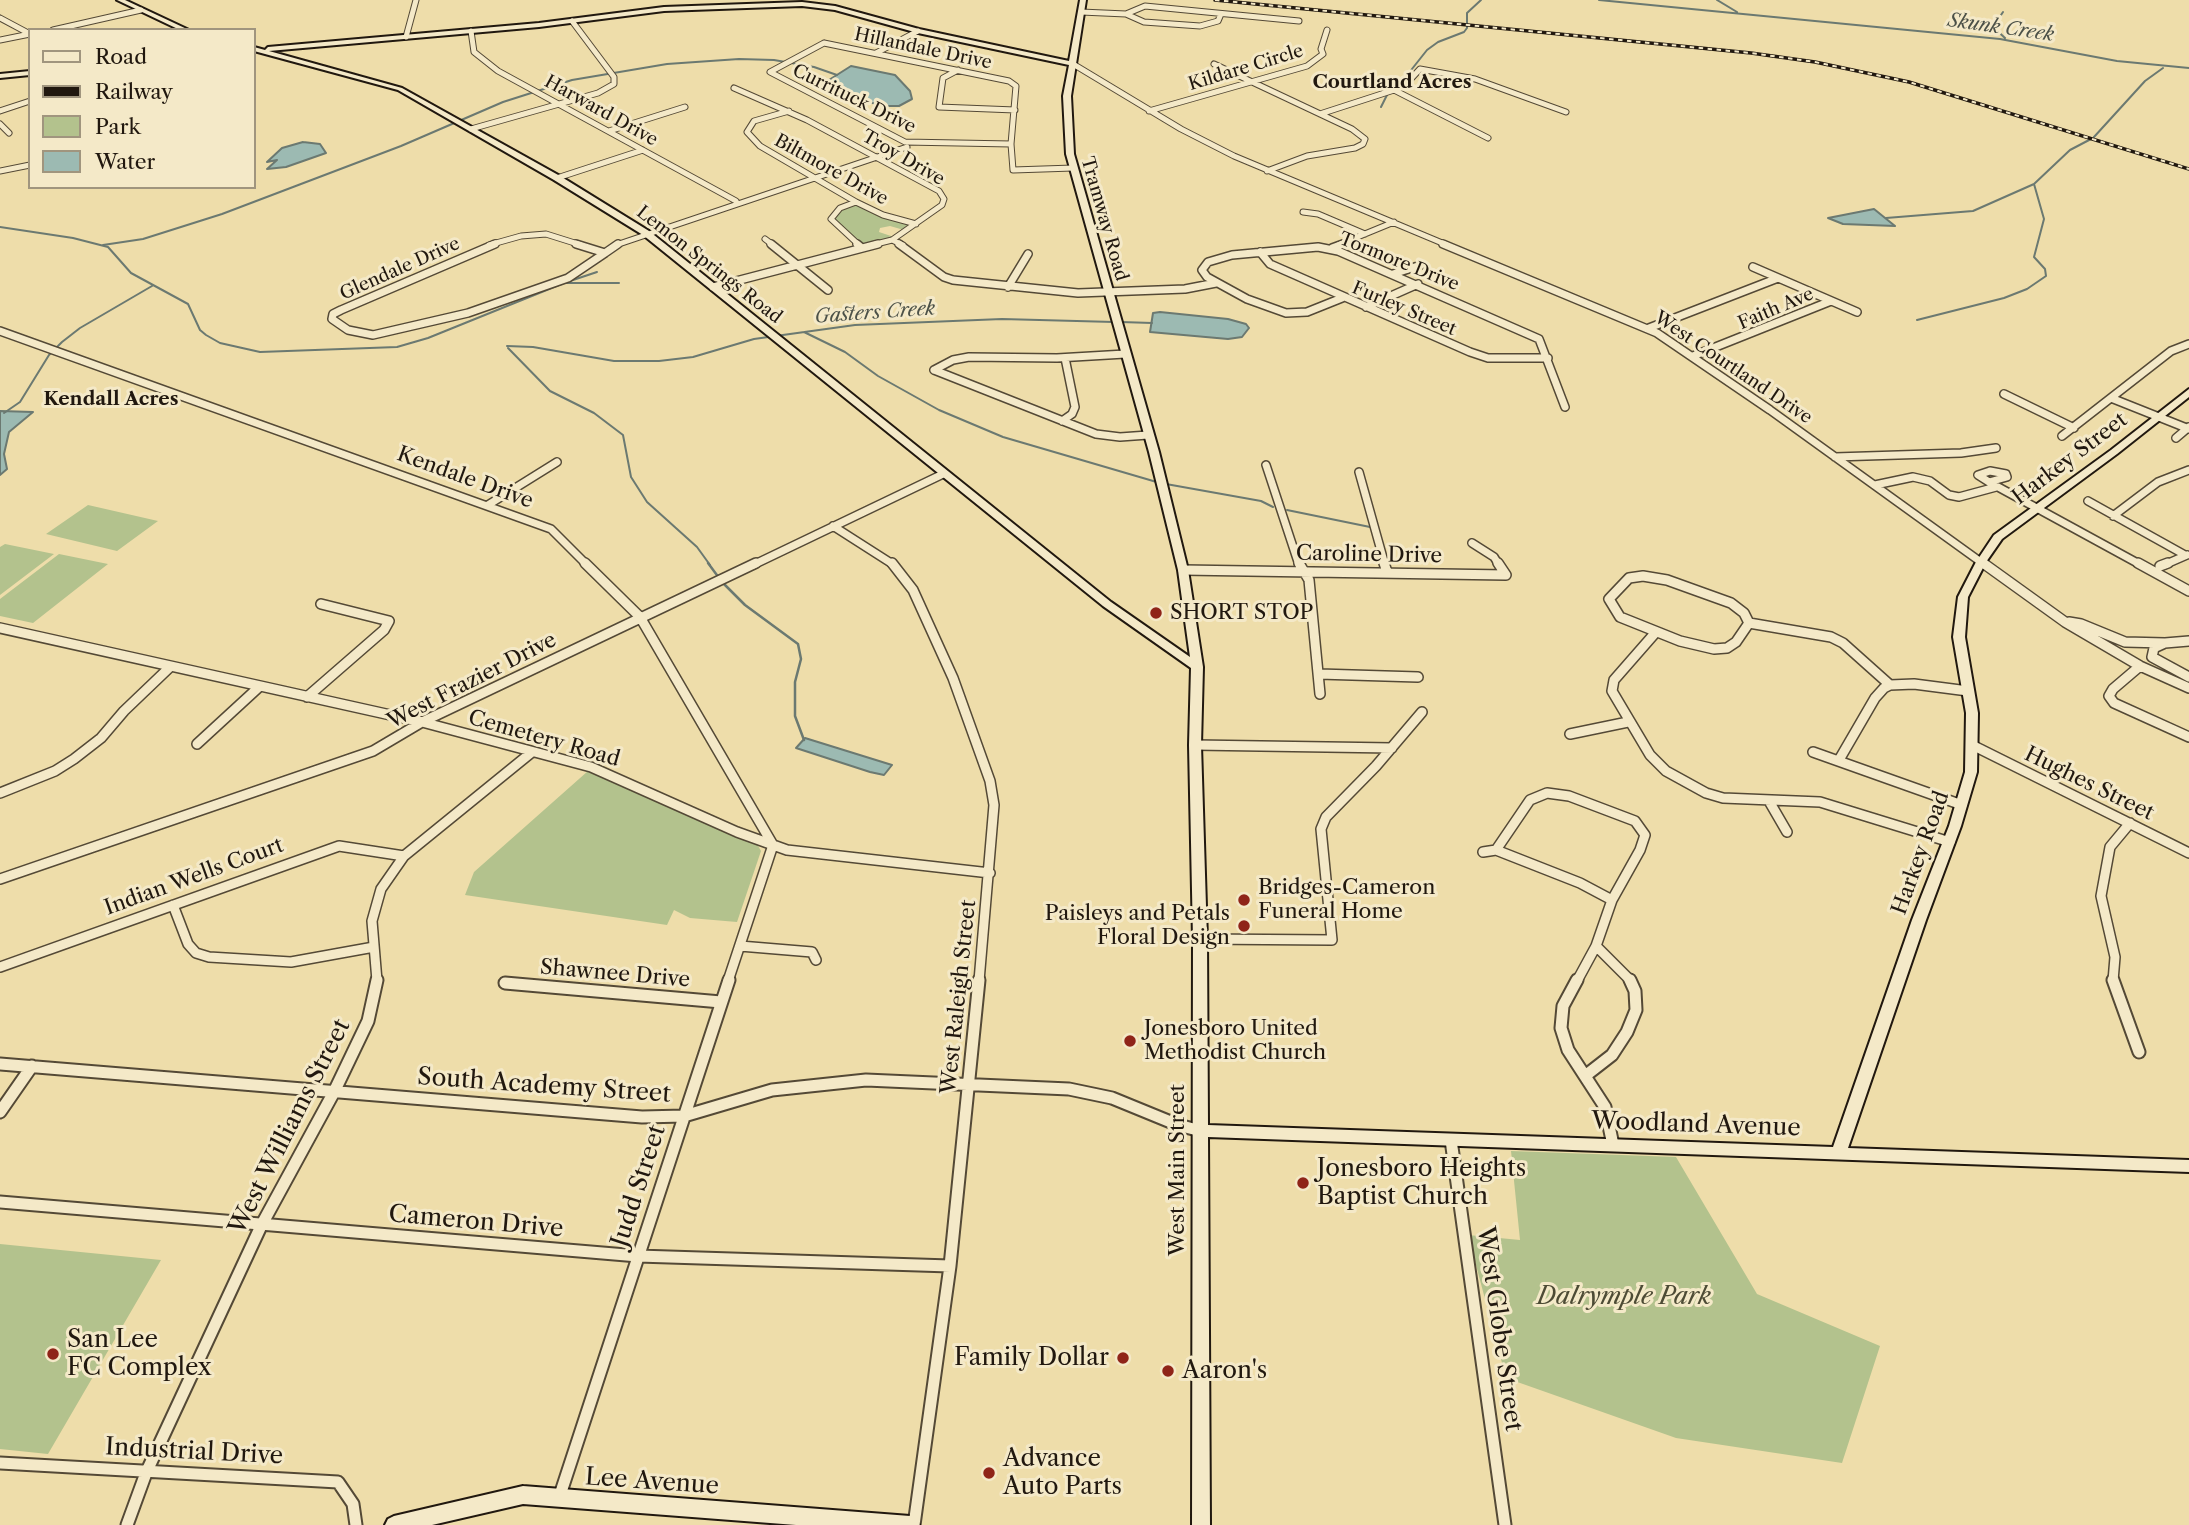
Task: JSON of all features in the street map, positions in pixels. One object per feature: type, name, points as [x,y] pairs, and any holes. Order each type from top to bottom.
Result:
[{"type":"street","points":[[120,0],[182,28]]},
{"type":"street","points":[[406,37],[416,0]]},
{"type":"street","name":"Tramway Road","points":[[1083,0],[1067,96],[1066,126],[1073,168],[1149,438]]},
{"type":"street","points":[[256,50],[572,21],[672,4],[820,6],[918,31],[1073,64]]},
{"type":"street","points":[[1126,14],[1145,6],[1299,21]]},
{"type":"street","points":[[79,27],[141,10]]},
{"type":"street","points":[[1081,12],[1126,14],[1143,22],[1200,26],[1218,21],[1221,14]]},
{"type":"street","points":[[0,18],[28,33]]},
{"type":"street","points":[[471,129],[598,93],[614,84],[614,77],[572,21]]},
{"type":"street","name":"Kildare Circle","points":[[1149,111],[1298,69],[1320,58],[1327,30]]},
{"type":"street","name":"Harward Drive","points":[[471,31],[474,52],[485,62],[736,201]]},
{"type":"street","points":[[876,53],[918,31]]},
{"type":"street","points":[[0,40],[28,34]]},
{"type":"street","name":"Hillandale Drive","points":[[770,72],[824,43],[1014,83],[1015,110],[1011,144],[1013,170],[1073,168]]},
{"type":"street","name":"Lemon Springs Road","points":[[256,50],[388,85],[557,178],[646,233],[1107,604],[1197,667]]},
{"type":"street","name":"West Courtland Drive","points":[[1073,64],[1149,111],[1217,148],[1267,171],[1649,328],[1693,356],[2065,622],[2140,666],[2189,688]]},
{"type":"street","points":[[1214,64],[1361,134],[1365,139],[1363,144],[1307,156],[1267,171]]},
{"type":"street","points":[[1320,114],[1394,90],[1408,83],[1420,69],[1475,79],[1566,112]]},
{"type":"street","points":[[958,70],[943,78],[939,107],[1015,110]]},
{"type":"street","name":"Currituck Drive","points":[[770,72],[905,142],[920,145],[1011,144]]},
{"type":"street","points":[[0,76],[28,73]]},
{"type":"street","name":"Troy Drive","points":[[713,288],[892,240],[942,205],[943,195],[789,111],[734,88]]},
{"type":"street","points":[[1394,90],[1488,138]]},
{"type":"street","points":[[0,111],[28,102]]},
{"type":"street","points":[[609,131],[685,107]]},
{"type":"street","name":"Biltmore Drive","points":[[789,111],[754,121],[747,132],[760,146],[856,202],[883,215],[916,224]]},
{"type":"street","points":[[0,124],[9,133]]},
{"type":"street","name":"Glendale Drive","points":[[605,253],[546,234],[521,236],[487,246],[336,312],[332,319],[359,334],[382,334],[468,313],[568,278],[605,253],[619,243],[736,201],[907,147]]},
{"type":"street","points":[[557,178],[643,150]]},
{"type":"street","points":[[0,171],[28,165]]},
{"type":"street","points":[[856,202],[840,208],[831,219],[862,248]]},
{"type":"street","points":[[1303,212],[1318,214],[1365,234]]},
{"type":"street","points":[[1332,248],[1394,222]]},
{"type":"street","points":[[765,239],[828,290]]},
{"type":"street","points":[[892,240],[944,277],[1063,293],[1185,289],[1216,283],[1266,308],[1286,313],[1307,312],[1342,298]]},
{"type":"street","name":"Tormore Drive","points":[[1216,283],[1202,270],[1208,262],[1232,255],[1332,248],[1539,339],[1565,407]]},
{"type":"street","name":"Furley Street","points":[[1260,252],[1270,264],[1342,298],[1488,358],[1548,359]]},
{"type":"street","points":[[1009,286],[1028,254]]},
{"type":"street","points":[[1393,274],[1421,265]]},
{"type":"street","points":[[1753,267],[1857,312]]},
{"type":"street","points":[[1649,328],[1778,278]]},
{"type":"street","points":[[1366,307],[1418,284]]},
{"type":"street","name":"Faith Ave","points":[[1693,356],[1831,301]]},
{"type":"street","name":"Kendale Drive","points":[[0,331],[551,529],[640,617],[773,845]]},
{"type":"street","points":[[2063,436],[2171,351],[2189,344]]},
{"type":"street","points":[[1125,354],[1065,358],[969,357],[953,360],[934,370],[1103,436],[1149,438]]},
{"type":"street","points":[[1062,422],[1075,407],[1065,358]]},
{"type":"street","name":"Harkey Street","points":[[1981,562],[1998,537],[2160,417],[2189,392]]},
{"type":"street","points":[[2004,394],[2025,407],[2074,428]]},
{"type":"street","points":[[2111,398],[2189,428]]},
{"type":"street","points":[[2176,438],[2189,428]]},
{"type":"street","name":"West Main Street","points":[[1149,438],[1183,570],[1197,667],[1195,745],[1200,939],[1202,1525]]},
{"type":"street","points":[[1835,457],[1961,453],[1996,448]]},
{"type":"street","points":[[488,505],[557,462]]},
{"type":"street","points":[[1266,465],[1308,580],[1320,694]]},
{"type":"street","points":[[2113,516],[2158,482],[2189,470]]},
{"type":"street","points":[[1359,472],[1387,572]]},
{"type":"street","name":"West Frazier Drive","points":[[0,879],[373,751],[422,722],[943,474]]},
{"type":"street","points":[[1875,485],[1913,477],[1927,480],[1949,495],[1959,497],[1996,488]]},
{"type":"street","points":[[1988,482],[2189,591]]},
{"type":"street","points":[[2088,501],[2187,555]]},
{"type":"street","name":"West Raleigh Street","points":[[833,526],[895,565],[913,590],[937,642],[990,781],[994,830],[950,1266],[912,1525]]},
{"type":"street","name":"Caroline Drive","points":[[1183,570],[1506,575],[1494,557],[1472,543]]},
{"type":"street","points":[[2160,566],[2187,555]]},
{"type":"street","name":"Harkey Road","points":[[1839,1153],[1915,931],[1950,842],[1971,772],[1974,746],[1959,627],[1964,597],[1981,562]]},
{"type":"street","points":[[1657,577],[1731,603],[1744,613],[1749,623],[1736,642],[1727,648],[1701,648],[1620,617],[1609,599],[1629,578],[1657,577]]},
{"type":"street","points":[[307,697],[384,630],[388,621],[321,604]]},
{"type":"street","points":[[2065,622],[2081,624],[2125,642],[2189,641]]},
{"type":"street","points":[[1749,623],[1831,636],[1843,643],[1890,685]]},
{"type":"street","name":"Cemetery Road","points":[[0,628],[422,722],[532,752],[609,775],[737,832],[773,845],[811,854],[990,873]]},
{"type":"street","points":[[1656,632],[1612,685],[1613,697],[1657,763],[1675,778],[1723,798],[1820,802],[1950,842]]},
{"type":"street","points":[[2165,643],[2154,649],[2152,657],[2189,677]]},
{"type":"street","points":[[2140,666],[2113,689],[2109,696],[2114,703],[2189,737]]},
{"type":"street","points":[[0,793],[55,771],[74,759],[101,738],[124,711],[170,667]]},
{"type":"street","points":[[1319,674],[1418,677]]},
{"type":"street","points":[[1839,760],[1875,698],[1890,685],[1914,684],[1968,691]]},
{"type":"street","points":[[197,744],[259,687]]},
{"type":"street","points":[[1200,939],[1332,940],[1321,829],[1326,817],[1392,748],[1422,712]]},
{"type":"street","points":[[1570,734],[1628,722]]},
{"type":"street","points":[[1195,745],[1392,748]]},
{"type":"street","name":"Hughes Street","points":[[1974,746],[2189,853]]},
{"type":"street","points":[[1813,751],[1962,805]]},
{"type":"street","name":"West Williams Street","points":[[127,1525],[146,1473],[261,1226],[357,1048],[377,982],[372,921],[381,889],[404,856],[532,752]]},
{"type":"street","points":[[1496,850],[1530,800],[1547,793],[1569,796],[1635,821],[1645,835],[1635,860],[1612,900],[1596,946],[1563,1006],[1561,1028],[1568,1050],[1605,1107],[1614,1145]]},
{"type":"street","points":[[1769,801],[1787,832]]},
{"type":"street","points":[[2130,824],[2110,847],[2101,896],[2115,957],[2113,984],[2139,1052]]},
{"type":"street","name":"Judd Street","points":[[559,1499],[773,845]]},
{"type":"street","name":"Indian Wells Court","points":[[0,967],[339,846],[404,856]]},
{"type":"street","points":[[1483,852],[1496,850],[1580,883],[1612,900]]},
{"type":"street","points":[[173,905],[188,944],[196,953],[209,957],[291,962],[374,947]]},
{"type":"street","points":[[740,946],[812,952],[816,960]]},
{"type":"street","points":[[1586,1076],[1612,1055],[1627,1032],[1636,1010],[1635,991],[1630,979],[1596,946]]},
{"type":"street","name":"Shawnee Drive","points":[[505,983],[721,1002]]},
{"type":"street","name":"South Academy Street","points":[[0,1064],[605,1116],[684,1116],[772,1090],[813,1084],[866,1080],[970,1084],[1072,1090],[1112,1098],[1153,1112],[1178,1125],[1201,1131]]},
{"type":"street","points":[[0,1112],[32,1066]]},
{"type":"street","name":"Woodland Avenue","points":[[1201,1131],[2189,1166]]},
{"type":"street","name":"West Globe Street","points":[[1451,1140],[1505,1525]]},
{"type":"street","name":"Cameron Drive","points":[[0,1202],[638,1256],[950,1266]]},
{"type":"street","name":"Industrial Drive","points":[[0,1463],[338,1482],[354,1504],[356,1525]]},
{"type":"street","name":"Lee Avenue","points":[[394,1525],[523,1495],[912,1525]]},
{"type":"green space","points":[[856,204],[913,224],[904,230],[890,226],[880,228],[879,232],[894,237],[862,246],[835,219],[837,212]]},
{"type":"green space","points":[[88,505],[158,521],[117,551],[46,534]]},
{"type":"green space","points":[[5,544],[54,554],[0,595],[0,547]]},
{"type":"green space","points":[[59,554],[108,564],[33,623],[0,616],[0,599]]},
{"type":"green space","points":[[588,771],[611,778],[757,844],[761,851],[737,922],[690,918],[674,910],[667,925],[465,895],[474,872]]},
{"type":"green space","name":"Dalrymple Park","points":[[1511,1151],[1676,1157],[1757,1294],[1880,1346],[1842,1463],[1676,1438],[1506,1378],[1468,1235],[1520,1240]]},
{"type":"green space","name":"San Lee FC Complex","points":[[0,1244],[161,1260],[48,1454],[0,1449]]},
{"type":"water","points":[[851,66],[895,75],[910,91],[912,99],[899,106],[884,106],[838,94],[821,85]]},
{"type":"water","points":[[303,142],[320,144],[326,153],[286,167],[267,169],[277,160],[267,162],[282,148]]},
{"type":"water","points":[[1874,209],[1895,226],[1843,224],[1828,218]]},
{"type":"water","points":[[1153,313],[1228,319],[1246,324],[1249,328],[1242,337],[1228,339],[1150,332]]},
{"type":"water","points":[[0,411],[33,412],[9,432],[4,454],[7,469],[0,475]]},
{"type":"water","points":[[805,738],[892,765],[884,775],[796,748]]},
{"type":"waterway","points":[[1381,107],[1391,87],[1408,74],[1427,50],[1438,42],[1464,32],[1467,28],[1467,13],[1481,0]]},
{"type":"waterway","name":"Skunk Creek","points":[[1599,0],[2000,39],[2117,61],[2189,68]]},
{"type":"waterway","points":[[1717,0],[1737,12]]},
{"type":"waterway","points":[[2003,12],[1993,27],[2005,38]]},
{"type":"waterway","points":[[103,245],[143,239],[222,214],[401,146],[503,102],[572,80],[667,64],[739,59],[774,60],[814,67],[837,75]]},
{"type":"waterway","points":[[2094,137],[2145,81],[2163,68]]},
{"type":"waterway","points":[[2034,184],[2070,150],[2091,139]]},
{"type":"waterway","points":[[1886,218],[1973,211],[2034,184]]},
{"type":"waterway","points":[[1917,320],[2004,298],[2027,289],[2046,276],[2045,269],[2034,257],[2044,219],[2034,184]]},
{"type":"waterway","name":"Gasters Creek","points":[[0,227],[73,238],[108,247],[131,273],[188,304],[200,330],[206,335],[220,343],[260,352],[397,347],[428,338],[564,283]]},
{"type":"waterway","points":[[570,281],[597,272]]},
{"type":"waterway","points":[[564,283],[619,283]]},
{"type":"waterway","points":[[4,413],[20,402],[49,355],[62,342],[80,328],[152,286]]},
{"type":"waterway","name":"Gasters Creek","points":[[804,332],[855,325],[1002,319],[1114,322]]},
{"type":"waterway","name":"Gasters Creek","points":[[1121,322],[1152,323]]},
{"type":"waterway","name":"Gasters Creek","points":[[507,346],[533,347],[614,361],[659,361],[693,357],[754,339],[804,332]]},
{"type":"waterway","points":[[804,332],[845,352],[878,376],[939,410],[1003,437],[1160,483]]},
{"type":"waterway","points":[[508,348],[550,391],[594,413],[623,435],[631,477],[647,502],[697,547],[710,565]]},
{"type":"waterway","points":[[1166,484],[1261,501],[1273,507]]},
{"type":"waterway","points":[[1287,510],[1370,527]]},
{"type":"waterway","points":[[708,563],[745,605],[798,644],[801,659],[795,682],[795,716],[804,740]]},
{"type":"railway","points":[[1215,0],[1751,53],[1815,62],[1909,82],[2189,169]]},
{"type":"place","name":"SHORT STOP","points":[[1156,613]]},
{"type":"place","name":"Bridges-Cameron Funeral Home","points":[[1244,900]]},
{"type":"place","name":"Paisleys and Petals Floral Design","points":[[1244,926]]},
{"type":"place","name":"Jonesboro United Methodist Church","points":[[1130,1041]]},
{"type":"place","name":"Jonesboro Heights Baptist Church","points":[[1303,1183]]},
{"type":"place","name":"San Lee FC Complex","points":[[53,1354]]},
{"type":"place","name":"Family Dollar","points":[[1123,1358]]},
{"type":"place","name":"Aaron's","points":[[1168,1371]]},
{"type":"place","name":"Advance Auto Parts","points":[[989,1473]]},
{"type":"district","name":"Courtland Acres","points":[[1392,83]]},
{"type":"district","name":"Kendall Acres","points":[[111,400]]}]
